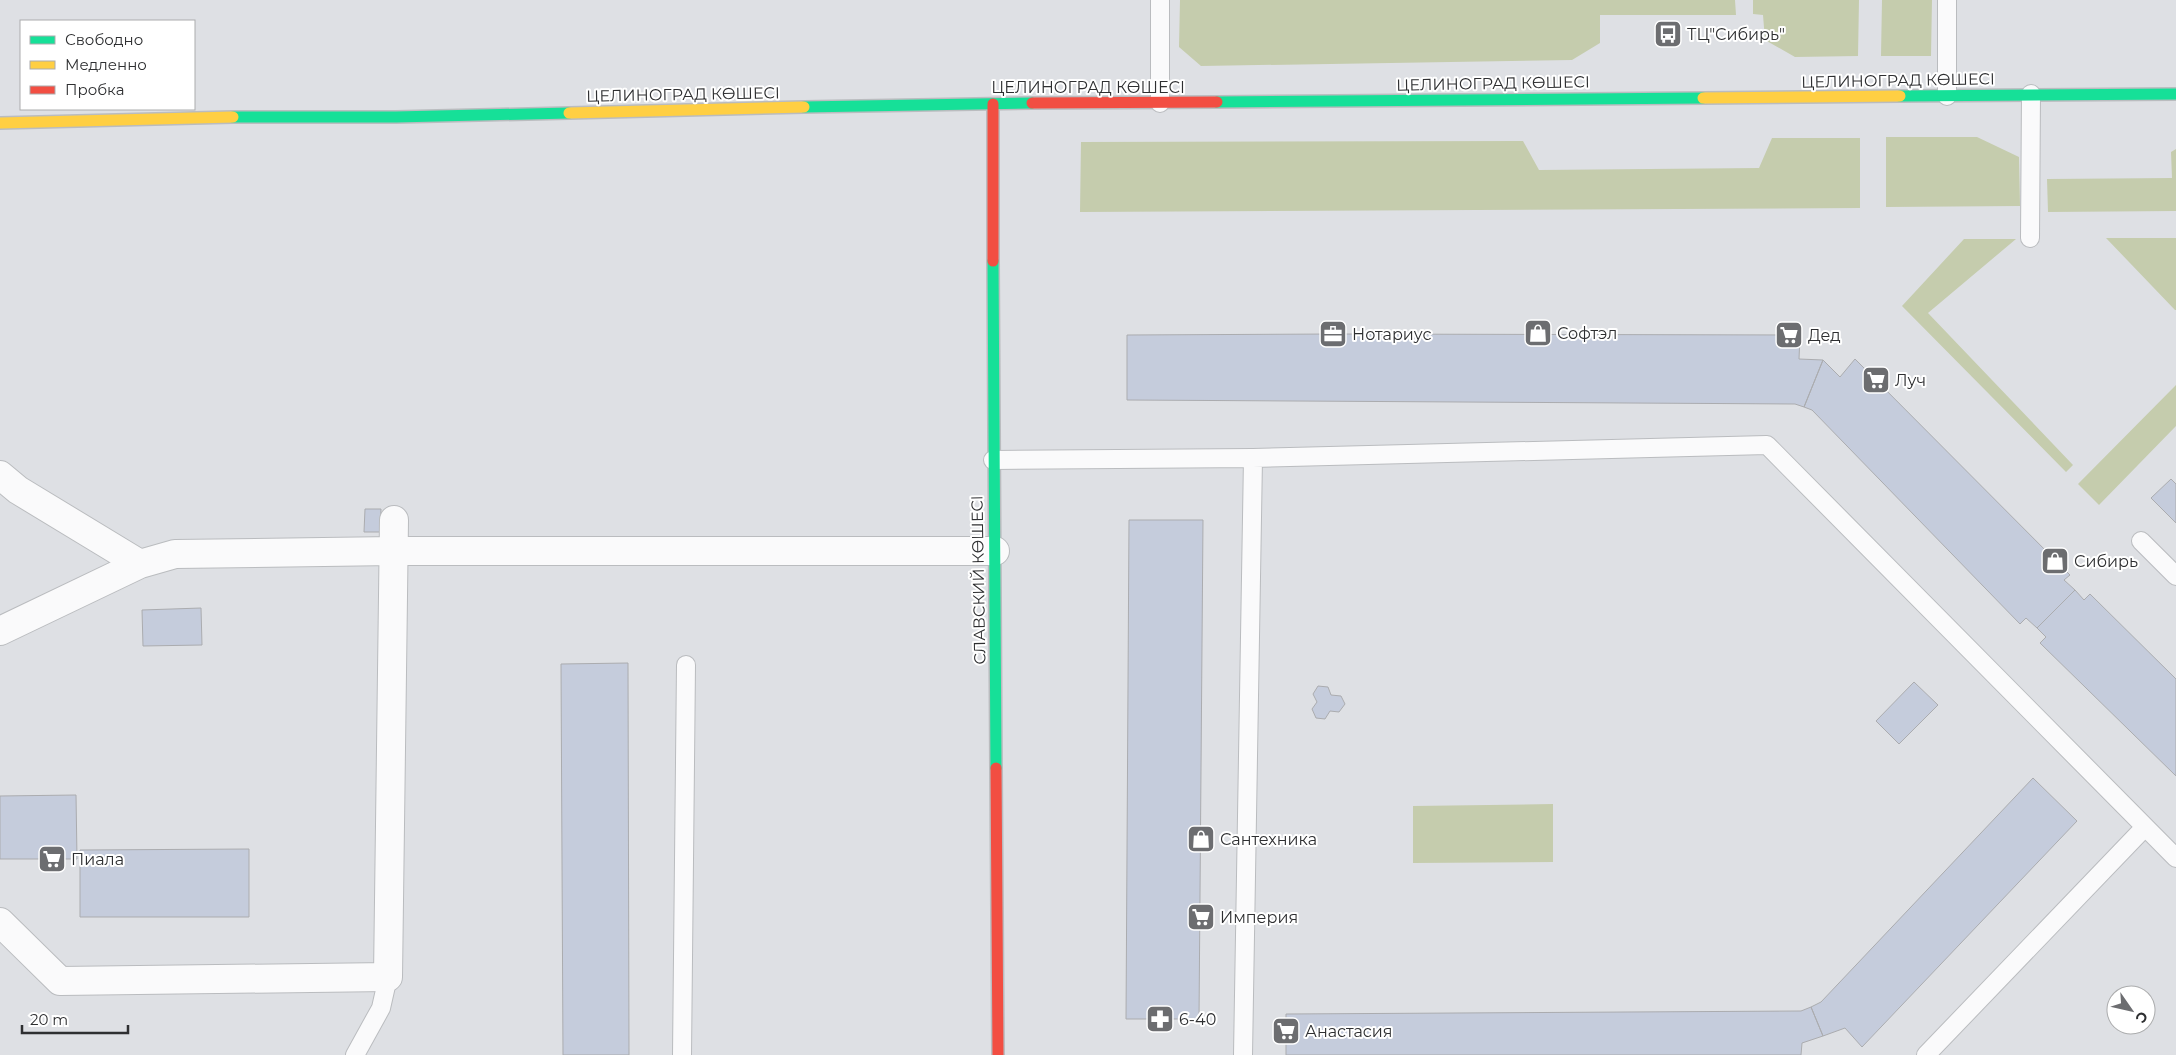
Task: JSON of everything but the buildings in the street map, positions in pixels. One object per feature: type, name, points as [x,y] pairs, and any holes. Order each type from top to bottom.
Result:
[{"type":"street","name":"ЦЕЛИНОГРАД КӨШЕСІ","points":[[0,123],[993,104],[2176,94]]},
{"type":"street","name":"СЛАВСКИЙ КӨШЕСІ","points":[[993,104],[993,460],[998,1055]]},
{"type":"street","points":[[0,476],[18,490],[140,564]]},
{"type":"street","points":[[0,922],[60,981],[388,978],[394,520]]},
{"type":"street","points":[[0,631],[140,564],[175,554],[393,551],[995,551]]},
{"type":"lane","points":[[1160,0],[1160,103]]},
{"type":"lane","points":[[1947,0],[1947,96]]},
{"type":"lane","points":[[2030,238],[2031,94]]},
{"type":"lane","points":[[993,460],[1253,458],[1767,445],[2176,858]]},
{"type":"lane","points":[[1243,1055],[1253,458]]},
{"type":"lane","points":[[2141,541],[2176,576]]},
{"type":"lane","points":[[682,1055],[686,665]]},
{"type":"lane","points":[[1926,1055],[2145,827]]},
{"type":"lane","points":[[355,1055],[380,1008],[388,978]]},
{"type":"green space","points":[[1180,0],[1735,0],[1736,15],[1600,15],[1600,43],[1572,60],[1201,66],[1179,47]]},
{"type":"green space","points":[[1753,0],[1859,0],[1858,56],[1795,57],[1765,40],[1763,15],[1753,14]]},
{"type":"green space","points":[[1882,0],[1932,0],[1931,56],[1881,56]]},
{"type":"green space","points":[[1886,137],[1977,137],[2019,157],[2020,206],[1886,207]]},
{"type":"green space","points":[[1772,138],[1860,138],[1860,208],[1080,212],[1081,142],[1523,141],[1539,170],[1759,168]]},
{"type":"green space","points":[[2176,149],[2176,211],[2048,212],[2047,179],[2172,178],[2171,152]]},
{"type":"green space","points":[[2106,238],[2176,238],[2176,310],[2175,310]]},
{"type":"green space","points":[[1964,239],[2016,239],[1928,313],[2073,465],[2066,472],[1902,306]]},
{"type":"green space","points":[[2176,385],[2176,426],[2099,505],[2078,484]]},
{"type":"green space","points":[[1553,804],[1553,862],[1413,863],[1413,806]]},
{"type":"traffic: fast","points":[[1900,96],[2176,94]]},
{"type":"traffic: fast","points":[[1217,102],[1703,98]]},
{"type":"traffic: fast","points":[[804,107],[1032,103]]},
{"type":"traffic: fast","points":[[233,117],[396,117],[569,113]]},
{"type":"traffic: fast","points":[[993,261],[996,768]]},
{"type":"traffic: slow","points":[[1703,98],[1900,96]]},
{"type":"traffic: slow","points":[[569,113],[804,107]]},
{"type":"traffic: slow","points":[[0,123],[233,117]]},
{"type":"traffic: jam","points":[[1032,103],[1217,102]]},
{"type":"traffic: jam","points":[[993,104],[993,261]]},
{"type":"traffic: jam","points":[[996,768],[998,1055]]},
{"type":"place","name":"ТЦ\"Сибирь\"","points":[[1668,34]]},
{"type":"place","name":"Софтэл","points":[[1538,333]]},
{"type":"place","name":"Нотариус","points":[[1333,334]]},
{"type":"place","name":"Дед","points":[[1789,335]]},
{"type":"place","name":"Луч","points":[[1876,380]]},
{"type":"place","name":"Сибирь","points":[[2055,561]]},
{"type":"place","name":"Сантехника","points":[[1201,839]]},
{"type":"place","name":"Пиала","points":[[52,859]]},
{"type":"place","name":"Империя","points":[[1201,917]]},
{"type":"place","name":"6-40","points":[[1160,1019]]},
{"type":"place","name":"Анастасия","points":[[1286,1031]]}]
